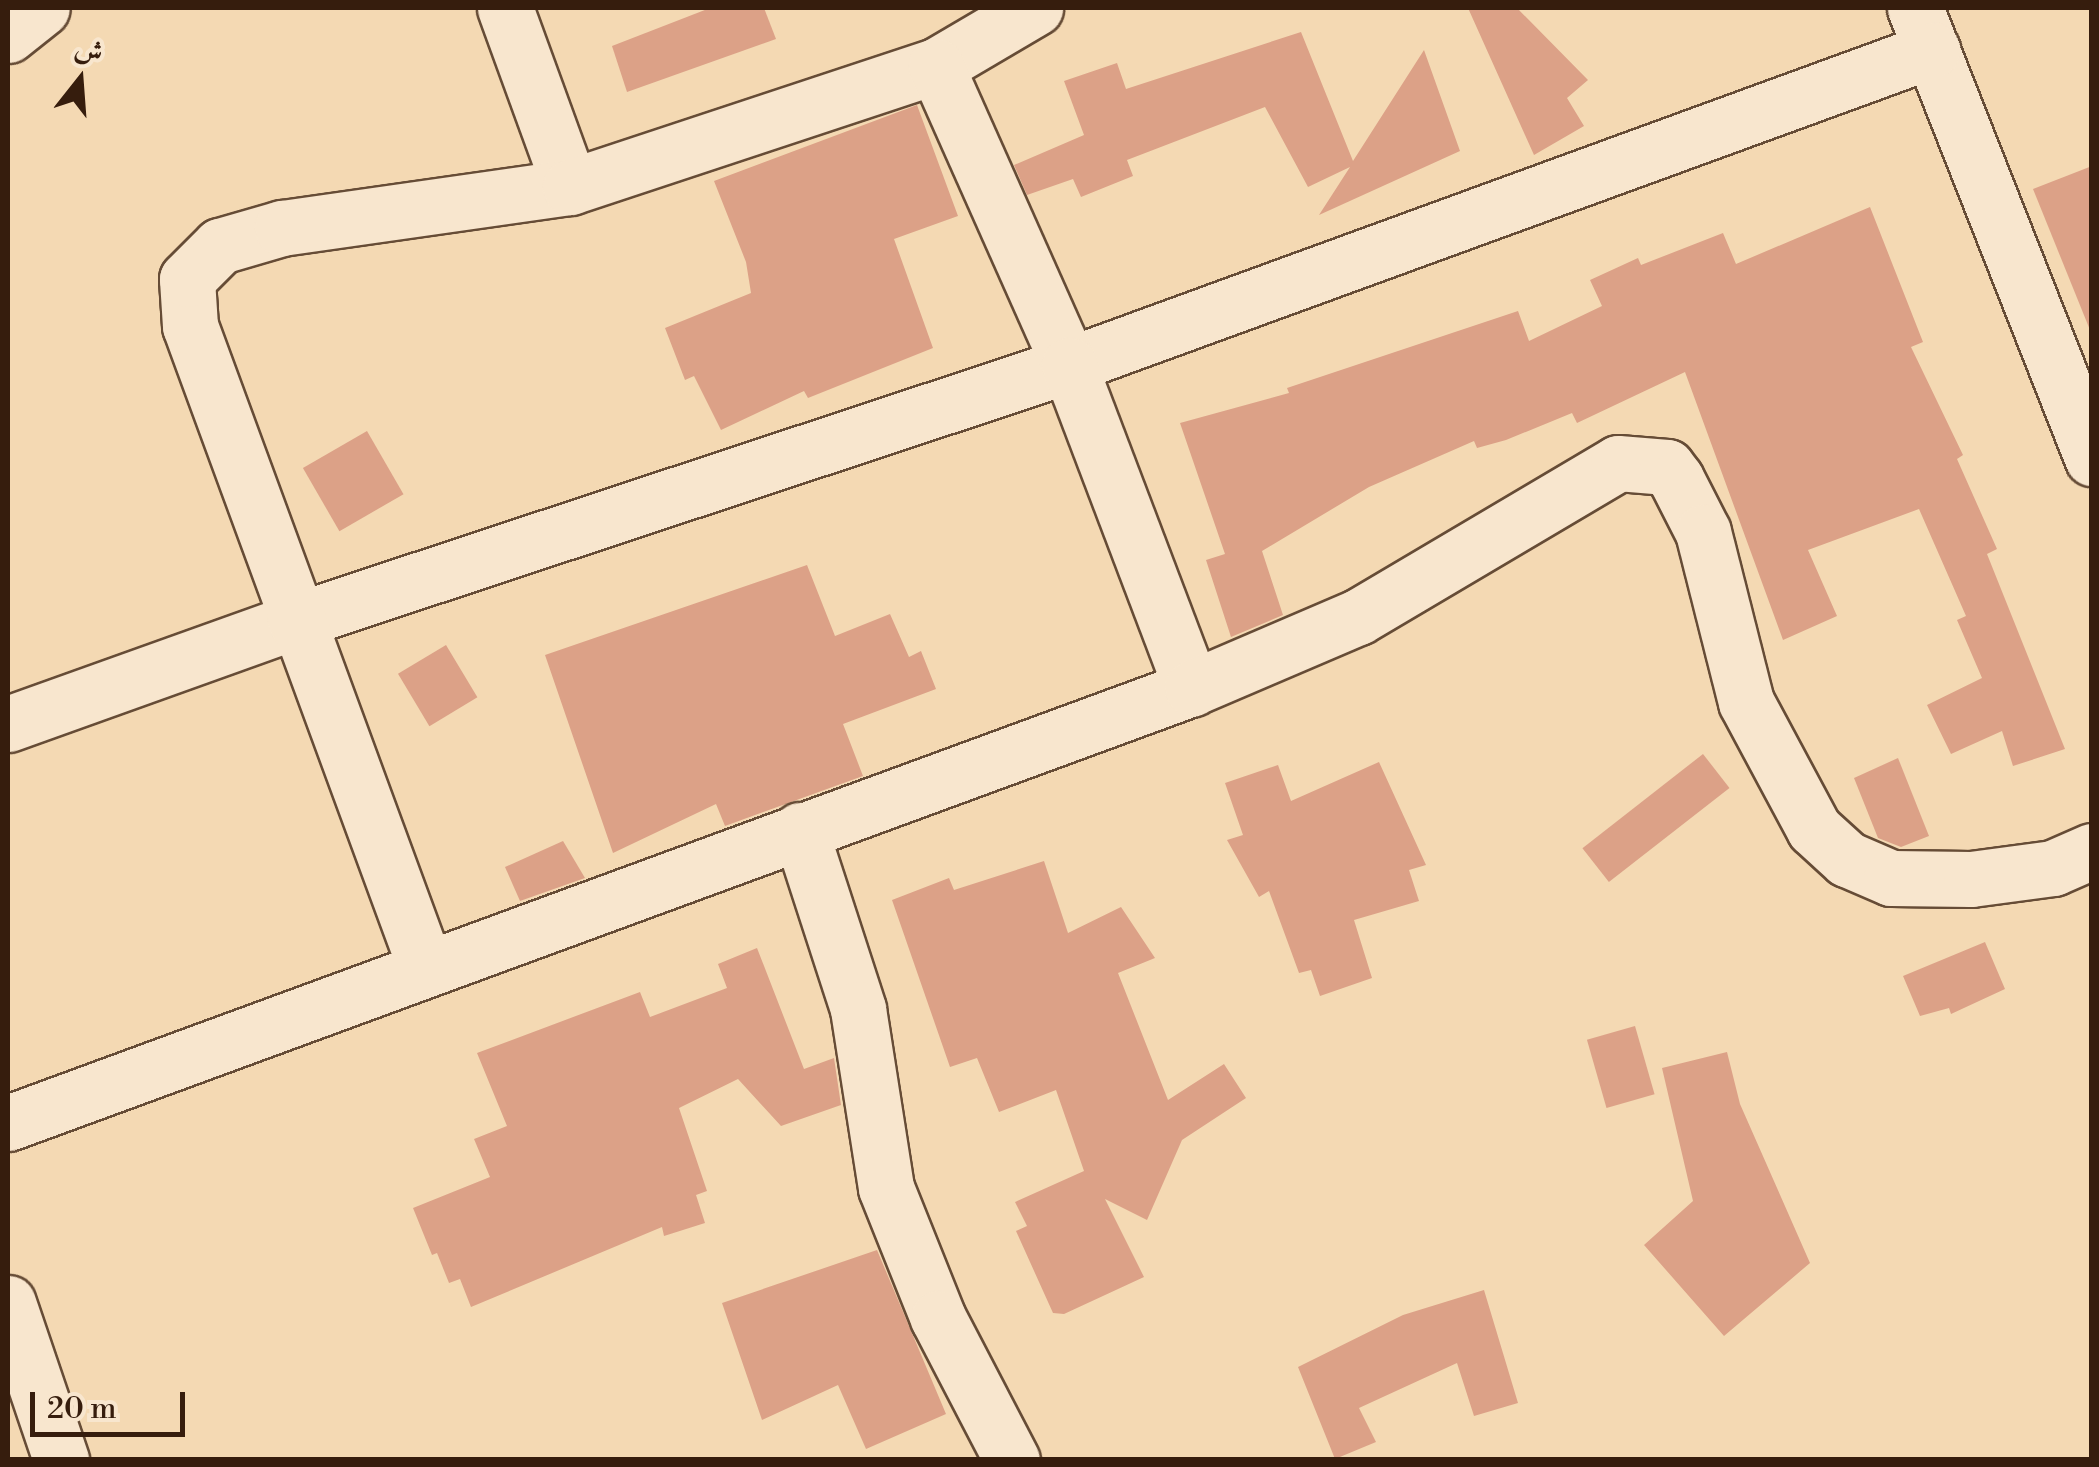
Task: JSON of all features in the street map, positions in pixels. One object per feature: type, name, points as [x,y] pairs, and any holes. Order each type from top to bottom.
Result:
[{"type":"street","points":[[8,34],[42,8]]},
{"type":"street","points":[[505,8],[570,187]]},
{"type":"street","points":[[424,966],[190,326],[187,279],[220,246],[282,228],[570,187],[936,66],[1035,8]]},
{"type":"street","points":[[8,724],[296,621],[1070,366],[1924,29],[2085,423]]},
{"type":"street","points":[[936,66],[1070,366],[1192,688]]},
{"type":"street","points":[[8,1123],[424,966],[1192,688],[1358,616],[1618,463],[1666,466],[1703,532],[1746,702],[1814,829],[1848,859],[1891,878],[1971,879],[2054,868],[2092,851]]},
{"type":"street","points":[[800,830],[858,1010],[886,1188],[938,1318],[1012,1460]]},
{"type":"street","points":[[8,1302],[61,1460]]},
{"type":"building","points":[[710,8],[764,8],[776,39],[627,92],[612,46]]},
{"type":"building","points":[[1468,8],[1517,8],[1588,80],[1567,98],[1584,126],[1534,155]]},
{"type":"building","points":[[1301,32],[1353,161],[1424,50],[1460,151],[1319,215],[1350,167],[1308,187],[1265,107],[1127,160],[1133,176],[1081,197],[1073,179],[1027,195],[1014,165],[1084,135],[1064,81],[1117,63],[1126,89]]},
{"type":"building","points":[[917,105],[958,216],[894,239],[933,348],[808,398],[804,391],[721,430],[694,376],[685,380],[665,328],[751,293],[746,262],[714,181]]},
{"type":"building","points":[[2092,166],[2092,330],[2090,330],[2033,189]]},
{"type":"building","points":[[1870,207],[1923,342],[1911,347],[1963,455],[1957,459],[1997,549],[1987,554],[2065,749],[2013,766],[2002,731],[1951,754],[1927,705],[1982,678],[1957,620],[1966,616],[1919,509],[1808,550],[1837,616],[1783,640],[1685,372],[1577,423],[1572,413],[1506,440],[1477,448],[1474,441],[1369,487],[1262,551],[1283,615],[1231,637],[1206,560],[1225,554],[1180,423],[1289,393],[1287,388],[1518,311],[1529,341],[1602,306],[1590,280],[1638,258],[1641,265],[1723,233],[1736,264]]},
{"type":"building","points":[[367,431],[404,494],[339,531],[303,468]]},
{"type":"building","points":[[807,565],[835,636],[890,614],[909,657],[921,651],[936,689],[843,724],[863,776],[725,826],[716,804],[613,853],[545,655]]},
{"type":"building","points":[[446,645],[477,697],[429,726],[398,674]]},
{"type":"building","points":[[1703,754],[1729,788],[1609,882],[1582,848]]},
{"type":"building","points":[[1898,758],[1929,836],[1901,847],[1878,838],[1854,778]]},
{"type":"building","points":[[1379,762],[1426,865],[1409,870],[1419,901],[1354,920],[1372,978],[1320,996],[1311,970],[1299,973],[1269,891],[1259,897],[1227,840],[1243,835],[1225,783],[1278,765],[1291,801]]},
{"type":"building","points":[[563,841],[585,878],[520,901],[505,867]]},
{"type":"building","points":[[1044,861],[1068,933],[1121,907],[1155,958],[1118,973],[1168,1100],[1224,1064],[1246,1098],[1182,1140],[1147,1220],[1105,1199],[1144,1277],[1064,1314],[1053,1313],[1016,1231],[1027,1226],[1015,1202],[1084,1171],[1056,1090],[999,1112],[977,1058],[950,1067],[892,900],[949,878],[954,890]]},
{"type":"building","points":[[1985,942],[2005,989],[1951,1014],[1949,1008],[1920,1016],[1903,976]]},
{"type":"building","points":[[757,948],[804,1069],[834,1058],[841,1105],[781,1126],[738,1079],[679,1108],[707,1191],[696,1195],[705,1223],[664,1236],[662,1227],[471,1307],[460,1279],[449,1283],[437,1253],[432,1255],[413,1208],[490,1177],[474,1139],[507,1126],[477,1053],[640,992],[650,1017],[727,988],[718,964]]},
{"type":"building","points":[[1635,1026],[1655,1094],[1607,1108],[1587,1040]]},
{"type":"building","points":[[1727,1052],[1740,1104],[1810,1263],[1724,1336],[1644,1245],[1693,1201],[1662,1068]]},
{"type":"building","points":[[877,1250],[946,1414],[866,1449],[838,1385],[762,1420],[722,1303]]},
{"type":"building","points":[[1484,1290],[1518,1403],[1474,1416],[1457,1363],[1359,1408],[1376,1442],[1335,1459],[1298,1367],[1403,1315]]}]
